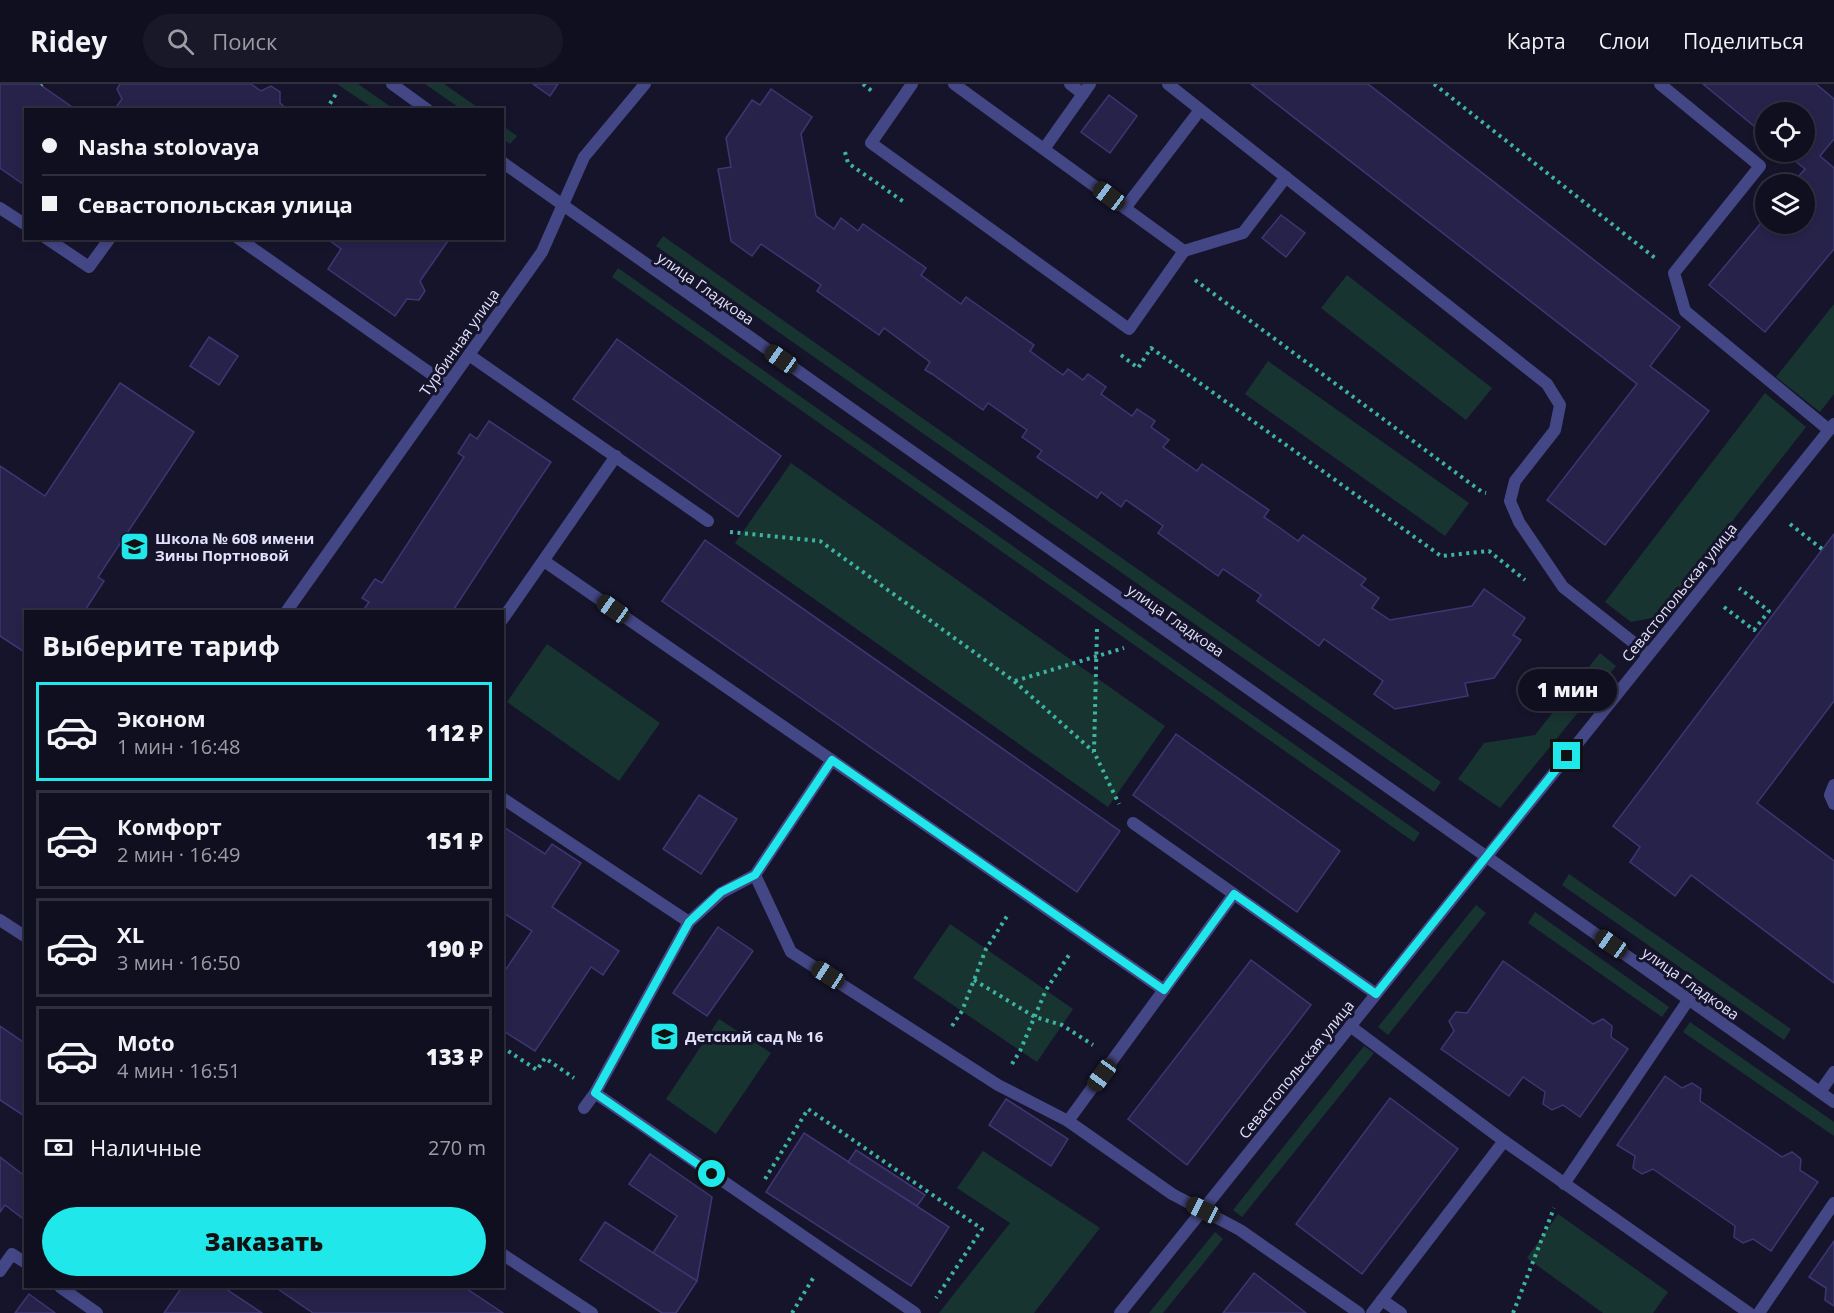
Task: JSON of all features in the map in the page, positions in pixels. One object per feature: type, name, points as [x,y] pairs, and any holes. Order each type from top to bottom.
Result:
[{"type":"street","points":[[392,84],[425,108]]},
{"type":"street","name":"Турбинная улица","points":[[287,610],[542,252],[584,157],[645,84]]},
{"type":"street","points":[[912,84],[872,143],[1129,329],[1184,251],[1243,233],[1286,177]]},
{"type":"street","points":[[954,84],[1184,251]]},
{"type":"street","points":[[1044,149],[1087,89],[1070,84]]},
{"type":"street","points":[[1168,84],[1547,384],[1560,405],[1555,430],[1515,481],[1510,501],[1519,522],[1563,586],[1648,654]]},
{"type":"street","points":[[1660,84],[1760,166],[1674,273],[1685,311],[1832,427]]},
{"type":"street","points":[[1125,208],[1200,110]]},
{"type":"street","name":"улица Гладкова","points":[[504,163],[1834,1102]]},
{"type":"street","points":[[0,208],[24,224]]},
{"type":"street","points":[[49,240],[89,267],[109,240]]},
{"type":"street","points":[[241,240],[447,385]]},
{"type":"street","points":[[470,355],[708,521]]},
{"type":"street","name":"Севастопольская улица","points":[[1120,1313],[1832,427]]},
{"type":"street","points":[[504,617],[616,456]]},
{"type":"street","points":[[544,561],[1164,990]]},
{"type":"street","points":[[584,1108],[595,1093],[689,922],[721,892],[755,875],[832,760]]},
{"type":"street","points":[[1834,785],[1830,795],[1834,804]]},
{"type":"street","points":[[504,799],[689,922]]},
{"type":"street","points":[[1133,823],[1376,994]]},
{"type":"street","points":[[755,875],[791,952],[998,1085],[1068,1121],[1172,1194],[1240,1230],[1359,1313]]},
{"type":"street","points":[[1068,1121],[1234,894]]},
{"type":"street","points":[[0,920],[24,936]]},
{"type":"street","points":[[1564,1184],[1689,999]]},
{"type":"street","points":[[1350,1026],[1503,1141],[1749,1313]]},
{"type":"street","points":[[1820,1092],[1834,1072]]},
{"type":"street","points":[[595,1093],[915,1313]]},
{"type":"street","points":[[1372,1313],[1503,1141]]},
{"type":"street","points":[[1759,1313],[1834,1203]]},
{"type":"street","points":[[0,1271],[12,1254],[24,1262]]},
{"type":"street","points":[[504,1255],[592,1313]]},
{"type":"street","points":[[61,1288],[97,1313]]},
{"type":"street","points":[[1382,1300],[1401,1313]]},
{"type":"path","points":[[862,84],[873,92],[868,101]]},
{"type":"path","points":[[1434,84],[1674,273]]},
{"type":"path","points":[[327,108],[336,94]]},
{"type":"path","points":[[843,146],[848,163],[906,204]]},
{"type":"path","points":[[1175,264],[1482,492],[1510,501]]},
{"type":"path","points":[[1119,354],[1138,368],[1151,348],[1441,556],[1489,551],[1532,586]]},
{"type":"path","points":[[708,521],[722,531],[820,541],[1014,681],[1094,753],[1125,816],[1133,823]]},
{"type":"path","points":[[1790,524],[1822,549]]},
{"type":"path","points":[[1724,607],[1754,630],[1769,611],[1739,588]]},
{"type":"path","points":[[1761,620],[1766,624]]},
{"type":"path","points":[[1094,753],[1097,629]]},
{"type":"path","points":[[1014,681],[1124,648]]},
{"type":"path","points":[[938,1045],[962,1011],[986,949],[1023,892]]},
{"type":"path","points":[[998,1085],[1020,1052],[1046,990],[1084,934]]},
{"type":"path","points":[[974,980],[1035,1017],[1062,1025],[1113,1059]]},
{"type":"path","points":[[504,1048],[537,1070],[545,1058],[595,1093]]},
{"type":"path","points":[[752,1201],[808,1110],[982,1229],[932,1304]]},
{"type":"path","points":[[1513,1313],[1564,1184]]},
{"type":"path","points":[[792,1313],[829,1254]]},
{"type":"green space","points":[[337,84],[358,84],[393,108],[373,108]]},
{"type":"green space","points":[[425,84],[444,84],[479,108],[460,108]]},
{"type":"green space","points":[[504,127],[517,136],[510,144],[504,140]]},
{"type":"green space","points":[[663,236],[1441,782],[1434,792],[656,246]]},
{"type":"green space","points":[[618,268],[1420,833],[1414,842],[612,277]]},
{"type":"green space","points":[[1347,275],[1492,388],[1466,420],[1321,308]]},
{"type":"green space","points":[[1834,304],[1834,394],[1820,412],[1776,377]]},
{"type":"green space","points":[[1268,361],[1469,503],[1445,536],[1245,394]]},
{"type":"green space","points":[[1765,393],[1806,427],[1657,617],[1631,622],[1605,602]]},
{"type":"green space","points":[[791,463],[1165,726],[1108,807],[735,543]]},
{"type":"green space","points":[[547,644],[660,723],[619,781],[507,702]]},
{"type":"green space","points":[[1600,653],[1616,666],[1500,808],[1458,779],[1484,743],[1535,735]]},
{"type":"green space","points":[[1569,874],[1791,1029],[1784,1040],[1562,885]]},
{"type":"green space","points":[[1476,905],[1486,913],[1388,1035],[1378,1027]]},
{"type":"green space","points":[[1535,912],[1669,1007],[1662,1017],[1528,923]]},
{"type":"green space","points":[[950,924],[1073,1009],[1037,1062],[913,978]]},
{"type":"green space","points":[[719,1019],[771,1053],[716,1134],[666,1099]]},
{"type":"green space","points":[[1690,1022],[1834,1122],[1834,1136],[1683,1032]]},
{"type":"green space","points":[[1364,1046],[1374,1053],[1242,1217],[1233,1210]]},
{"type":"green space","points":[[983,1151],[1100,1228],[1034,1313],[939,1313],[1010,1223],[957,1188]]},
{"type":"green space","points":[[1558,1214],[1668,1292],[1653,1313],[1603,1313],[1527,1258]]},
{"type":"green space","points":[[1215,1232],[1223,1239],[1163,1313],[1149,1313]]},
{"type":"building","points":[[0,84],[39,84],[74,108],[24,108],[24,183],[0,168]]},
{"type":"building","points":[[120,84],[251,84],[261,91],[271,86],[280,92],[280,103],[286,108],[115,108],[122,99],[117,89]]},
{"type":"building","points":[[533,84],[558,84],[550,96]]},
{"type":"building","points":[[1251,84],[1368,84],[1680,327],[1650,366],[1709,411],[1605,545],[1547,500],[1637,384]]},
{"type":"building","points":[[1703,84],[1816,84],[1834,99],[1834,139],[1820,156],[1834,168],[1834,249],[1765,332],[1709,285],[1755,230],[1755,234],[1815,234],[1815,174],[1801,174],[1805,169],[1796,162],[1815,162],[1815,102],[1755,102],[1755,127]]},
{"type":"building","points":[[771,89],[812,117],[801,134],[816,216],[834,229],[841,218],[858,231],[863,224],[926,268],[921,275],[961,304],[966,297],[1034,345],[1030,351],[1063,375],[1068,369],[1083,380],[1088,374],[1106,387],[1101,394],[1132,416],[1137,409],[1155,421],[1151,427],[1169,440],[1163,447],[1197,471],[1202,464],[1269,510],[1264,517],[1298,541],[1303,535],[1366,579],[1361,585],[1379,598],[1372,608],[1390,620],[1472,606],[1484,589],[1525,618],[1513,635],[1521,640],[1494,678],[1465,683],[1468,696],[1395,709],[1374,694],[1383,681],[1324,639],[1319,646],[1257,601],[1261,595],[1223,569],[1218,576],[1158,533],[1163,526],[1126,500],[1121,507],[1101,492],[1097,498],[1037,457],[1042,451],[1022,437],[1027,430],[988,403],[983,410],[925,370],[930,362],[884,328],[879,335],[817,291],[821,285],[761,244],[752,256],[731,241],[718,169],[731,167],[726,138],[752,100],[760,105]]},
{"type":"building","points":[[1109,95],[1137,116],[1110,153],[1081,132]]},
{"type":"building","points":[[1281,215],[1305,233],[1286,257],[1262,238]]},
{"type":"building","points":[[329,240],[449,240],[420,281],[425,291],[419,300],[407,299],[395,316],[328,269],[341,249]]},
{"type":"building","points":[[209,337],[238,356],[219,385],[190,366]]},
{"type":"building","points":[[617,339],[781,456],[738,517],[573,399]]},
{"type":"building","points":[[120,383],[194,432],[98,577],[104,581],[85,610],[24,610],[24,652],[0,636],[0,466],[45,496]]},
{"type":"building","points":[[489,421],[551,462],[453,610],[363,610],[369,602],[362,598],[375,579],[382,583],[464,457],[458,453],[470,434],[477,439]]},
{"type":"building","points":[[1834,534],[1834,701],[1757,803],[1834,861],[1834,983],[1691,875],[1675,896],[1630,862],[1640,847],[1613,826]]},
{"type":"building","points":[[705,540],[1120,831],[1077,892],[662,601]]},
{"type":"building","points":[[1176,734],[1340,851],[1297,912],[1133,795]]},
{"type":"building","points":[[699,795],[737,819],[701,874],[663,849]]},
{"type":"building","points":[[504,827],[545,854],[552,844],[581,863],[552,907],[619,951],[603,975],[591,967],[535,1051],[504,1031],[504,972],[532,931],[504,913]]},
{"type":"building","points":[[718,927],[753,951],[707,1016],[673,993]]},
{"type":"building","points":[[1251,960],[1311,1005],[1187,1165],[1128,1119]]},
{"type":"building","points":[[1503,961],[1593,1024],[1603,1019],[1612,1026],[1611,1037],[1628,1049],[1580,1117],[1563,1105],[1552,1110],[1543,1104],[1545,1092],[1523,1077],[1509,1096],[1441,1049],[1454,1031],[1449,1021],[1456,1012],[1467,1013]]},
{"type":"building","points":[[0,1026],[24,1043],[24,1116],[0,1100]]},
{"type":"building","points":[[1665,1076],[1682,1088],[1692,1083],[1701,1089],[1700,1101],[1782,1157],[1792,1152],[1801,1159],[1800,1170],[1818,1182],[1771,1251],[1753,1239],[1743,1243],[1734,1237],[1735,1226],[1653,1169],[1642,1174],[1633,1168],[1635,1156],[1617,1145]]},
{"type":"building","points":[[1390,1098],[1458,1149],[1362,1274],[1296,1224]]},
{"type":"building","points":[[1006,1099],[1068,1139],[1051,1166],[989,1125]]},
{"type":"building","points":[[804,1133],[949,1227],[911,1286],[766,1192]]},
{"type":"building","points":[[856,1150],[925,1195],[917,1206],[848,1162]]},
{"type":"building","points":[[650,1154],[712,1197],[697,1281],[653,1253],[677,1216],[629,1184]]},
{"type":"building","points":[[0,1157],[24,1175],[24,1219],[5,1205],[0,1212]]},
{"type":"building","points":[[605,1222],[697,1281],[676,1313],[662,1313],[580,1260]]},
{"type":"building","points":[[1834,1241],[1834,1306],[1825,1300],[1826,1288],[1809,1277]]},
{"type":"building","points":[[1254,1273],[1306,1313],[1223,1313]]},
{"type":"building","points":[[181,1288],[224,1288],[262,1313],[164,1313]]},
{"type":"building","points":[[276,1288],[466,1288],[503,1313],[313,1313]]},
{"type":"building","points":[[29,1294],[55,1313],[15,1313]]},
{"type":"place","name":"Школа № 608 имени Зины Портновой","points":[[134,547]]},
{"type":"place","name":"Детский сад № 16","points":[[664,1036]]},
{"type":"route","points":[[712,1174],[595,1093],[689,922],[721,892],[755,875],[832,760],[1164,990],[1234,894],[1376,994],[1567,756]]}]
